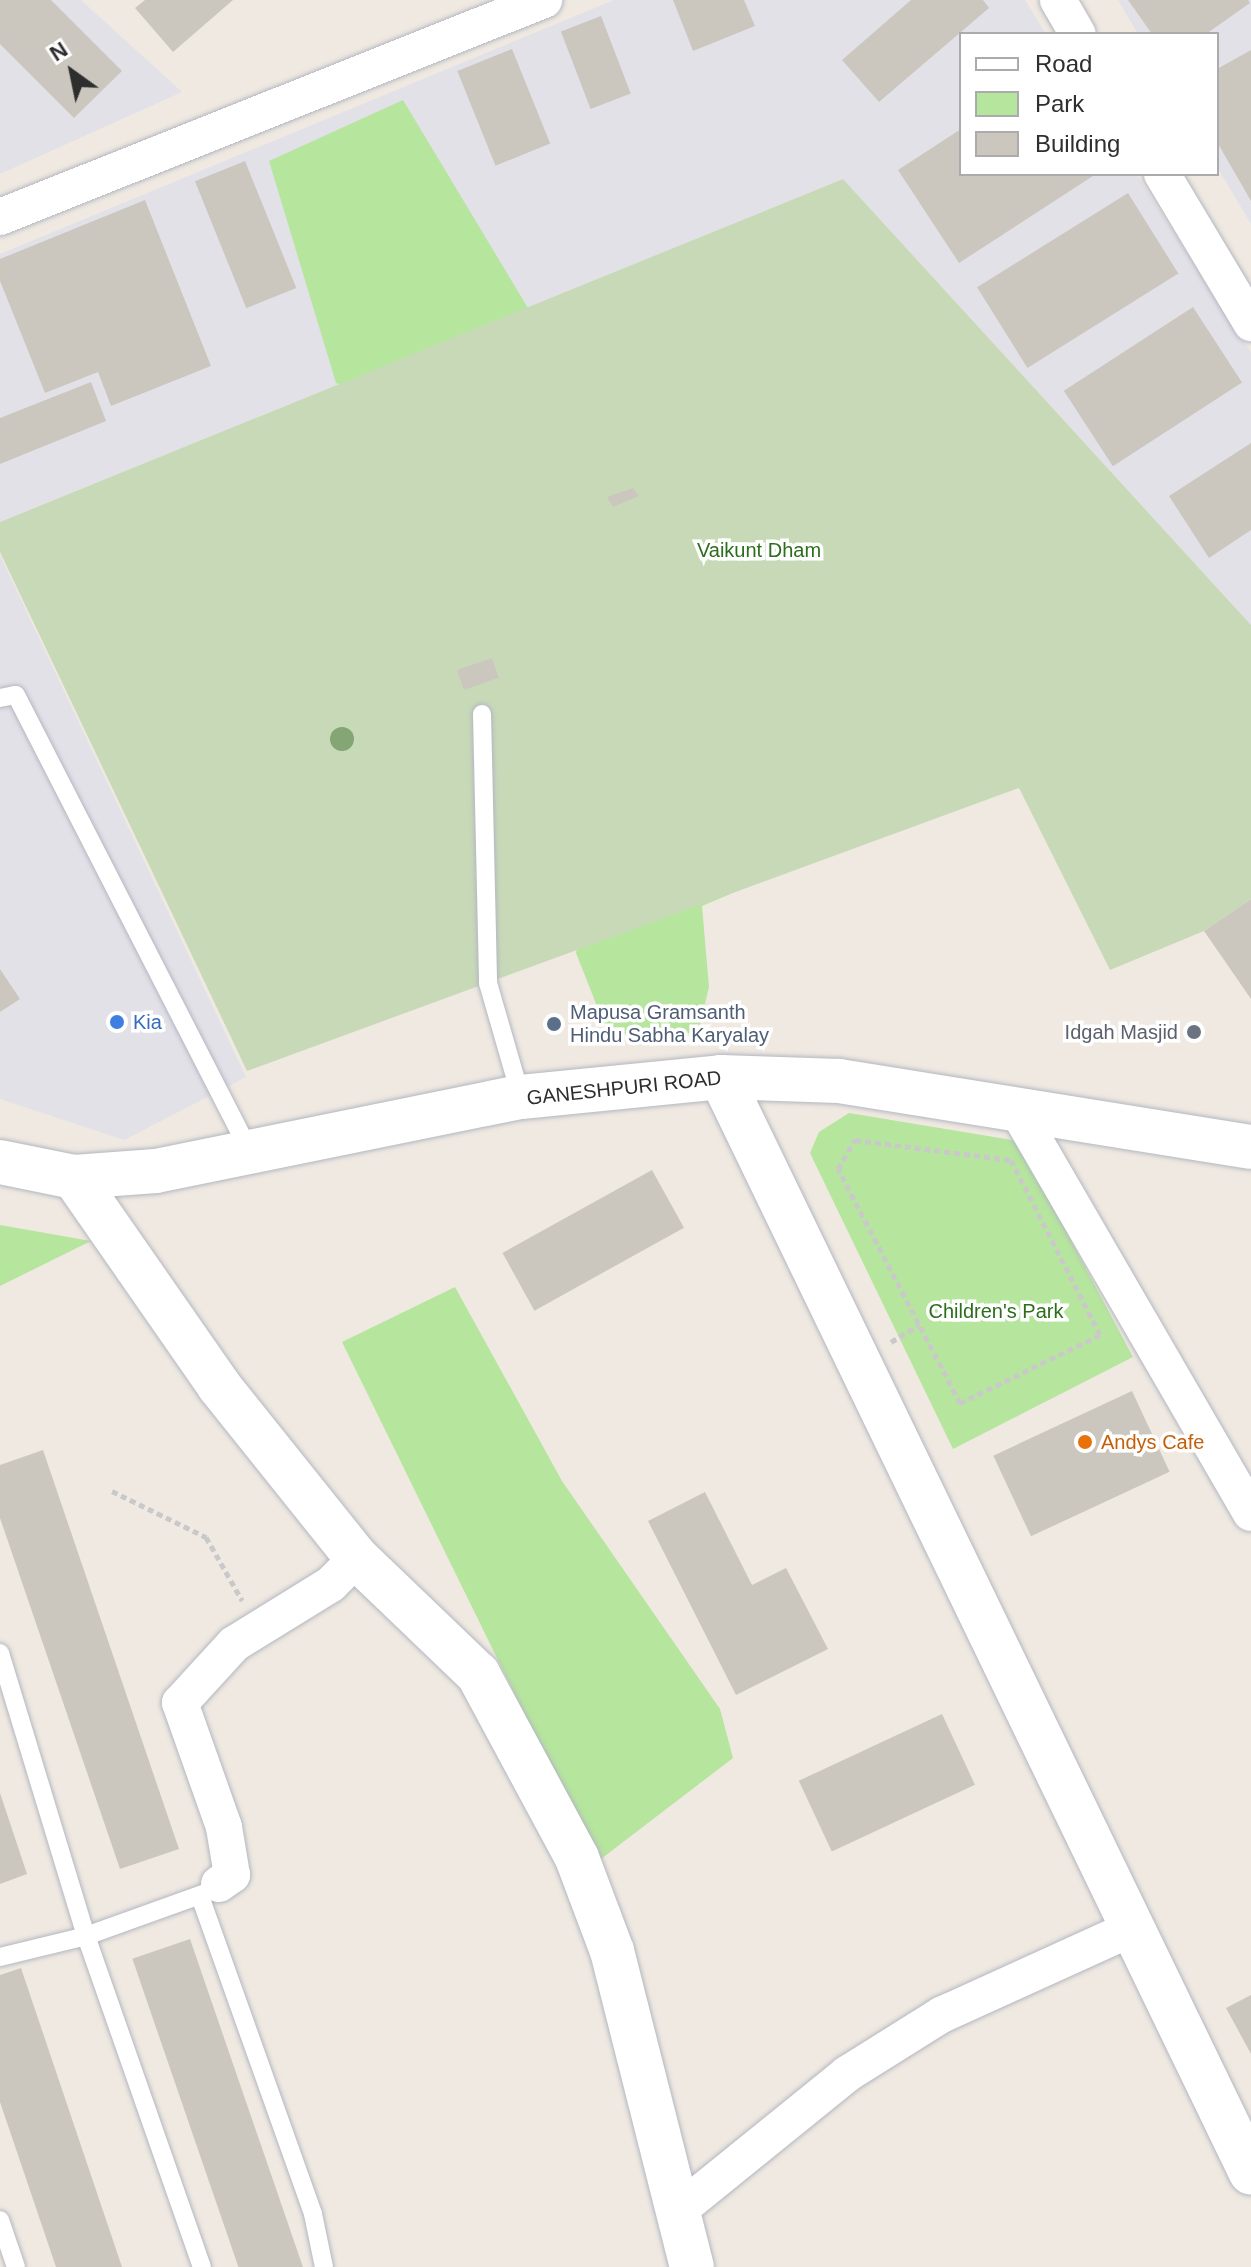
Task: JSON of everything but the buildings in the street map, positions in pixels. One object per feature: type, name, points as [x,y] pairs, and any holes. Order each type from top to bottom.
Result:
[{"type":"street","points":[[0,217],[544,0]]},
{"type":"street","points":[[1058,0],[1077,32]]},
{"type":"street","points":[[1163,176],[1251,323]]},
{"type":"street","points":[[721,1077],[1135,1927],[1251,2173]]},
{"type":"street","name":"GANESHPURI ROAD","points":[[0,1162],[74,1177],[156,1171],[248,1148],[521,1097],[721,1077],[839,1081],[1251,1147]]},
{"type":"street","points":[[1016,1108],[1251,1513]]},
{"type":"street","points":[[74,1177],[219,1386],[357,1558],[478,1674],[577,1858],[648,2075],[692,2267]]},
{"type":"street","points":[[210,1891],[232,1875],[224,1827],[180,1703],[207,1670],[259,1628],[331,1584],[357,1558]]},
{"type":"street","points":[[678,2211],[847,2074],[941,2015],[1135,1927]]},
{"type":"lane","points":[[0,698],[16,695],[248,1148]]},
{"type":"lane","points":[[482,714],[488,983],[521,1097]]},
{"type":"lane","points":[[0,1653],[86,1936],[202,2267]]},
{"type":"lane","points":[[0,1957],[86,1936],[210,1891],[313,2214],[324,2267]]},
{"type":"lane","points":[[0,2220],[16,2267]]},
{"type":"path","points":[[855,1140],[1011,1160],[1100,1335],[960,1403],[919,1325],[838,1169],[855,1140]]},
{"type":"path","points":[[899,1337],[919,1325]]},
{"type":"path","points":[[112,1491],[206,1537],[259,1628]]},
{"type":"shaded area","points":[[0,0],[81,0],[182,92],[0,174]]},
{"type":"shaded area","points":[[614,0],[1025,0],[1045,32],[959,32],[959,176],[1137,176],[1251,352],[1251,625],[843,179],[0,522],[0,254]]},
{"type":"shaded area","points":[[1118,0],[1251,0],[1251,224],[1219,170],[1219,32],[1137,32]]},
{"type":"shaded area","points":[[0,555],[246,1077],[124,1140],[0,1099]]},
{"type":"green space","points":[[403,100],[528,308],[1251,674],[702,906],[709,987],[698,1033],[608,1034],[576,953],[583,915],[391,402],[336,383],[269,161]]},
{"type":"green space","name":"Vaikunt Dham","points":[[843,179],[1251,625],[1251,899],[1204,931],[1110,970],[1019,788],[247,1071],[0,552],[0,522]]},
{"type":"green space","name":"Children's Park","points":[[849,1113],[1018,1141],[1133,1357],[953,1449],[810,1153],[819,1132]]},
{"type":"green space","points":[[0,1225],[91,1241],[0,1286]]},
{"type":"green space","points":[[455,1287],[562,1481],[720,1709],[733,1758],[597,1862],[342,1342]]},
{"type":"place","name":"Kia","points":[[117,1022]]},
{"type":"place","name":"Mapusa Gramsanth Hindu Sabha Karyalay","points":[[554,1024]]},
{"type":"place","name":"Idgah Masjid","points":[[1194,1032]]},
{"type":"place","name":"Andys Cafe","points":[[1085,1442]]}]
